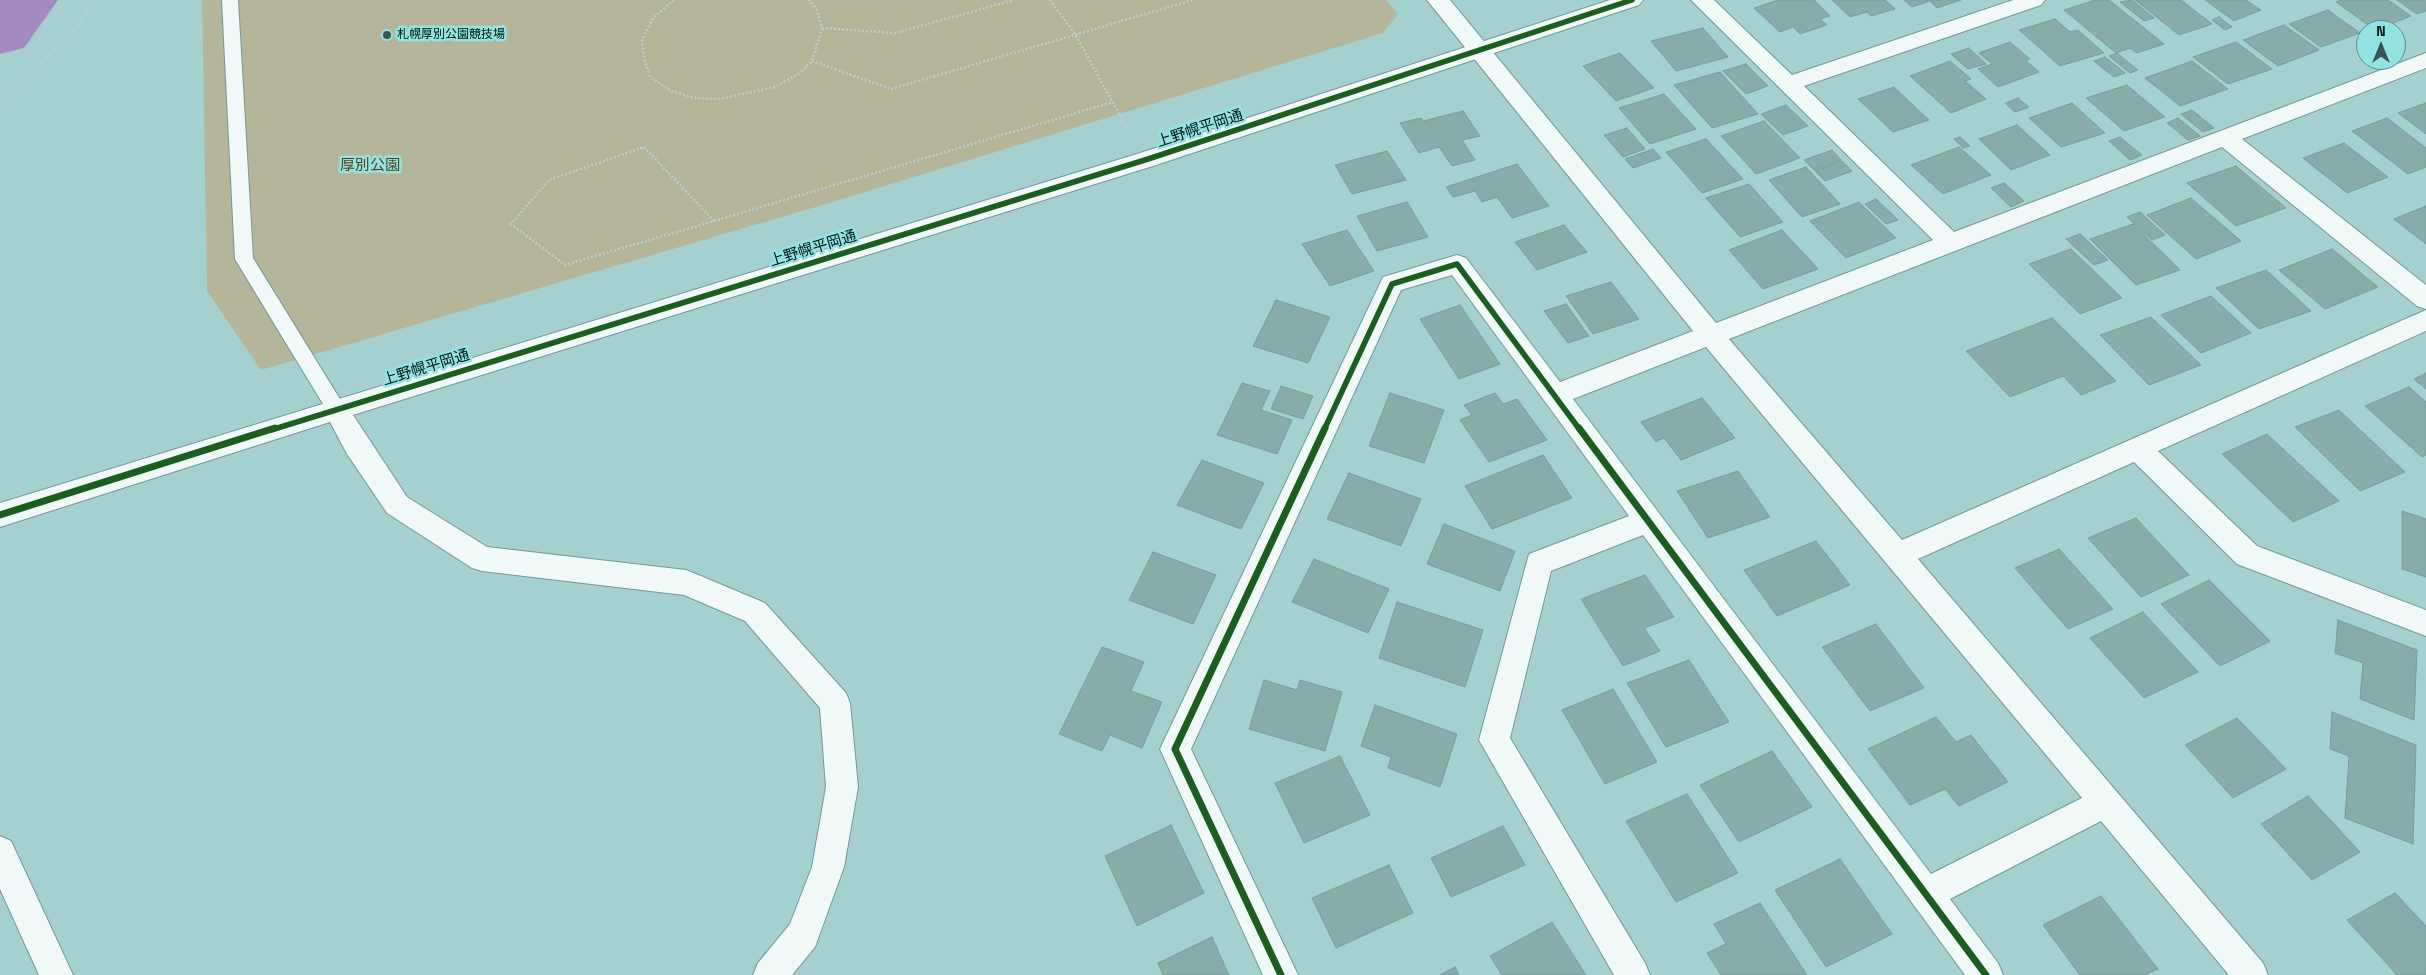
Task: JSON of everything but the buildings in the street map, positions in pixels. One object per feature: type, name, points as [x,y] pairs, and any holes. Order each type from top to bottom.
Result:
[{"type":"street","points":[[1438,0],[1482,50],[1712,334],[2251,975]]},
{"type":"street","name":"上野幌平岡通","points":[[2,514],[1145,160],[1632,0]]},
{"type":"street","points":[[1702,0],[1950,243]]},
{"type":"street","points":[[1788,84],[2034,0]]},
{"type":"street","points":[[1554,395],[2426,60]]},
{"type":"street","points":[[2224,137],[2426,299]]},
{"type":"street","points":[[1281,975],[1175,749],[1392,284],[1457,264],[1986,975]]},
{"type":"street","points":[[1898,555],[2426,320]]},
{"type":"street","points":[[336,409],[357,446],[397,505],[482,559],[686,582],[755,612],[835,703],[842,787],[828,867],[803,935],[770,975]]},
{"type":"street","points":[[2137,448],[2247,555],[2426,623]]},
{"type":"street","points":[[1633,975],[1494,740],[1539,563],[1648,521]]},
{"type":"street","points":[[1926,894],[2106,802]]},
{"type":"street","points":[[0,852],[56,975]]},
{"type":"lane","points":[[230,0],[244,259],[336,409]]},
{"type":"path","points":[[0,102],[36,70],[78,26],[93,0]]},
{"type":"path","points":[[674,0],[653,18],[642,40],[644,58],[650,77],[671,90],[694,98],[719,99],[750,94],[775,87],[800,73],[812,61],[822,28],[818,10],[809,0]]},
{"type":"path","points":[[822,28],[895,33],[1014,0]]},
{"type":"path","points":[[1050,0],[1075,34],[1145,160]]},
{"type":"path","points":[[812,61],[891,89],[1193,0]]},
{"type":"path","points":[[714,221],[644,147],[548,180],[511,224],[565,266],[1113,102]]},
{"type":"green space","name":"厚別公園","points":[[202,0],[1386,0],[1398,14],[1383,33],[826,204],[261,370],[207,291]]},
{"type":"waterway","points":[[0,32],[25,0]]},
{"type":"cycle path","points":[[0,515],[426,381],[1145,160],[1632,0]]},
{"type":"cycle path","points":[[1281,975],[1175,749],[1392,284],[1457,264],[1986,975]]},
{"type":"place","name":"札幌厚別公園競技場","points":[[387,35]]}]
